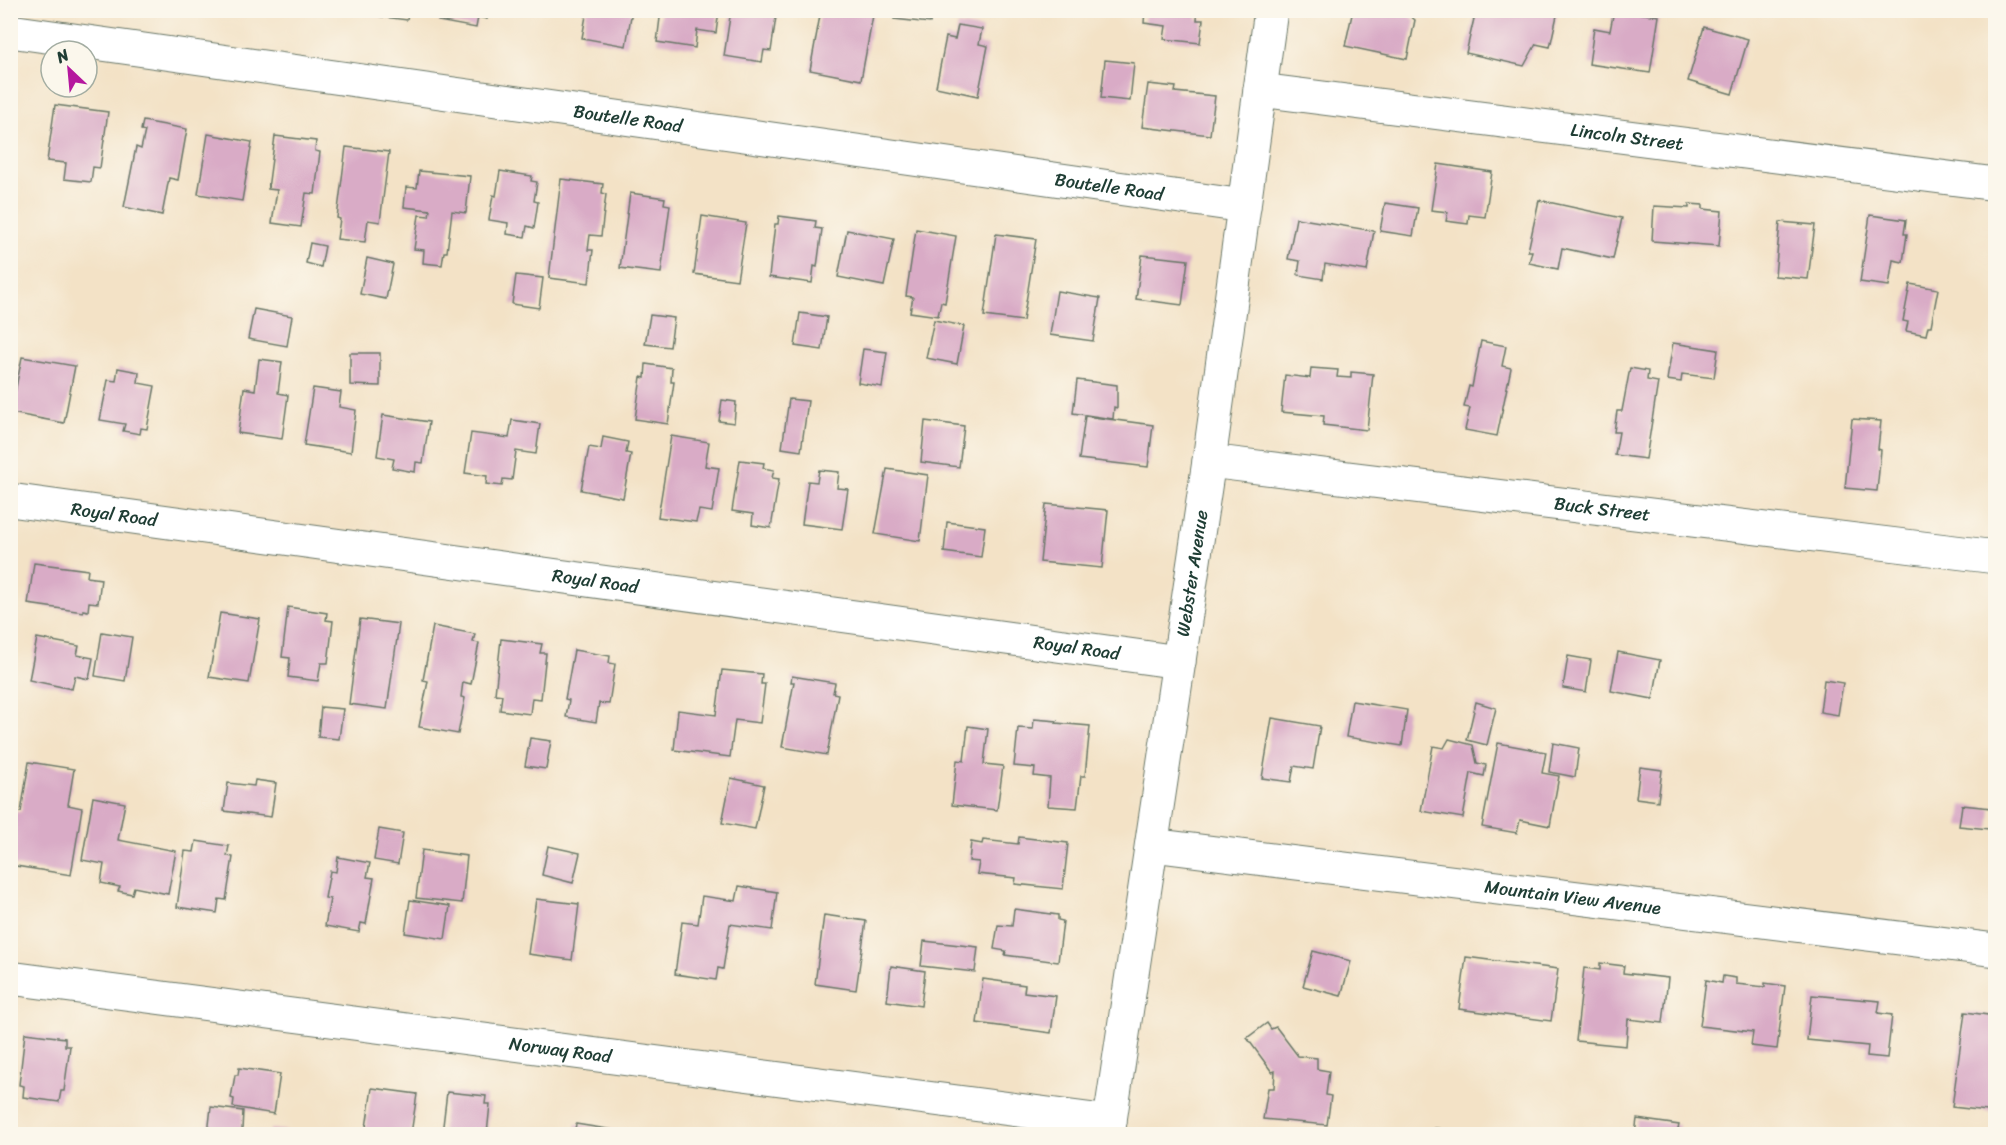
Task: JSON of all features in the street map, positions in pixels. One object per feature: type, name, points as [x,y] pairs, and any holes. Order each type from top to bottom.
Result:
[{"type":"street","name":"Webster Avenue","points":[[1109,1128],[1209,461],[1271,10]]},
{"type":"street","name":"Boutelle Road","points":[[10,31],[1244,206]]},
{"type":"street","name":"Lincoln Street","points":[[1260,90],[1995,184]]},
{"type":"street","name":"Buck Street","points":[[1209,461],[1995,557]]},
{"type":"street","name":"Royal Road","points":[[10,500],[1179,662]]},
{"type":"street","name":"Mountain View Avenue","points":[[1152,845],[1995,950]]},
{"type":"street","name":"Norway Road","points":[[10,978],[1109,1128]]},
{"type":"building","points":[[363,10],[409,10],[407,20],[362,14]]},
{"type":"building","points":[[440,10],[488,10],[487,19],[478,17],[476,28],[438,21]]},
{"type":"building","points":[[587,10],[632,10],[626,46],[582,38]]},
{"type":"building","points":[[661,10],[719,10],[716,33],[697,30],[695,48],[657,42]]},
{"type":"building","points":[[731,10],[777,10],[771,51],[764,50],[762,62],[724,56]]},
{"type":"building","points":[[821,10],[874,10],[861,80],[810,70]]},
{"type":"building","points":[[895,10],[932,10],[930,23],[894,19]]},
{"type":"building","points":[[1145,10],[1198,10],[1197,20],[1203,20],[1200,43],[1164,39],[1166,26],[1144,23]]},
{"type":"building","points":[[1353,10],[1403,10],[1415,20],[1407,59],[1345,46]]},
{"type":"building","points":[[1476,10],[1506,10],[1526,15],[1527,10],[1558,11],[1550,47],[1536,44],[1524,66],[1466,53]]},
{"type":"building","points":[[1614,10],[1659,16],[1650,73],[1589,64],[1594,28],[1610,31]]},
{"type":"building","points":[[958,25],[982,29],[979,44],[988,46],[978,96],[936,87],[946,37],[955,39]]},
{"type":"building","points":[[1704,27],[1748,39],[1732,94],[1688,81]]},
{"type":"building","points":[[1105,60],[1134,63],[1130,101],[1101,98]]},
{"type":"building","points":[[1148,84],[1176,87],[1175,92],[1215,96],[1210,135],[1142,127]]},
{"type":"building","points":[[55,105],[108,112],[100,168],[93,167],[91,182],[64,179],[66,163],[47,161]]},
{"type":"building","points":[[143,121],[187,129],[178,180],[169,178],[162,215],[124,207],[136,147],[141,149],[145,131],[141,130]]},
{"type":"building","points":[[208,134],[252,142],[242,201],[198,194]]},
{"type":"building","points":[[275,136],[316,141],[315,151],[320,152],[315,194],[306,193],[301,227],[272,223],[277,190],[268,189]]},
{"type":"building","points":[[346,147],[389,152],[380,222],[368,220],[365,242],[337,239],[340,219],[337,218]]},
{"type":"building","points":[[1438,164],[1492,172],[1485,217],[1469,215],[1468,224],[1446,221],[1448,212],[1431,210]]},
{"type":"building","points":[[419,171],[470,176],[466,213],[452,211],[447,252],[444,252],[442,265],[423,263],[424,250],[414,249],[419,215],[429,216],[430,210],[404,207],[406,187],[417,188]]},
{"type":"building","points":[[500,171],[532,176],[531,181],[537,182],[534,201],[538,202],[534,228],[527,226],[525,237],[507,234],[508,223],[489,220]]},
{"type":"building","points":[[561,179],[603,184],[602,193],[606,194],[601,236],[590,235],[588,250],[593,250],[589,283],[549,278]]},
{"type":"building","points":[[630,193],[665,198],[664,204],[670,205],[661,273],[620,268]]},
{"type":"building","points":[[1539,200],[1622,218],[1613,259],[1562,248],[1558,269],[1529,263],[1532,251],[1528,251]]},
{"type":"building","points":[[1385,203],[1418,208],[1413,236],[1380,231]]},
{"type":"building","points":[[1689,204],[1703,205],[1703,209],[1722,211],[1719,246],[1652,241],[1654,206],[1689,208]]},
{"type":"building","points":[[1870,215],[1906,220],[1904,234],[1907,234],[1903,262],[1893,260],[1889,286],[1860,282]]},
{"type":"building","points":[[702,216],[746,223],[737,280],[694,274]]},
{"type":"building","points":[[779,216],[816,221],[815,228],[822,229],[817,267],[814,266],[812,283],[769,277],[775,224],[778,224]]},
{"type":"building","points":[[1296,218],[1374,231],[1367,271],[1325,264],[1323,279],[1298,275],[1300,261],[1288,259]]},
{"type":"building","points":[[1780,222],[1815,225],[1808,279],[1775,276]]},
{"type":"building","points":[[916,229],[956,236],[945,303],[941,302],[938,316],[910,312],[913,297],[906,296]]},
{"type":"building","points":[[847,230],[894,239],[884,286],[838,277]]},
{"type":"building","points":[[996,234],[1036,239],[1023,321],[984,316]]},
{"type":"building","points":[[310,243],[325,246],[321,267],[306,263]]},
{"type":"building","points":[[1142,255],[1188,260],[1182,305],[1136,299]]},
{"type":"building","points":[[367,258],[393,264],[386,299],[360,294]]},
{"type":"building","points":[[516,275],[543,278],[539,308],[512,304]]},
{"type":"building","points":[[1910,284],[1938,289],[1931,326],[1928,326],[1926,335],[1906,331],[1908,322],[1903,321]]},
{"type":"building","points":[[1057,291],[1100,298],[1093,341],[1050,335]]},
{"type":"building","points":[[254,309],[292,316],[287,346],[248,339]]},
{"type":"building","points":[[800,313],[827,317],[822,350],[795,346]]},
{"type":"building","points":[[650,315],[674,318],[670,347],[645,344]]},
{"type":"building","points":[[934,320],[964,326],[957,364],[926,358]]},
{"type":"building","points":[[1481,341],[1506,346],[1502,366],[1511,368],[1497,436],[1465,430],[1470,408],[1464,407],[1469,386],[1472,387]]},
{"type":"building","points":[[1673,343],[1718,350],[1714,378],[1682,374],[1681,382],[1667,380]]},
{"type":"building","points":[[863,349],[887,352],[882,387],[858,383]]},
{"type":"building","points":[[350,353],[380,353],[380,386],[350,385]]},
{"type":"building","points":[[22,357],[75,366],[64,423],[11,413]]},
{"type":"building","points":[[259,359],[282,362],[278,393],[288,395],[282,439],[238,433],[244,388],[255,390]]},
{"type":"building","points":[[646,364],[672,368],[671,382],[674,382],[668,424],[635,419],[641,377],[645,378]]},
{"type":"building","points":[[118,368],[139,372],[138,383],[155,386],[147,429],[141,428],[140,434],[123,431],[125,424],[100,420],[108,380],[116,381]]},
{"type":"building","points":[[1311,368],[1338,370],[1337,377],[1351,378],[1351,372],[1373,374],[1367,430],[1323,425],[1324,416],[1281,412],[1285,375],[1310,378]]},
{"type":"building","points":[[1630,368],[1648,371],[1647,380],[1658,382],[1646,459],[1615,455],[1619,432],[1614,432],[1617,411],[1622,411]]},
{"type":"building","points":[[1077,380],[1117,385],[1117,408],[1114,407],[1113,419],[1073,413]]},
{"type":"building","points":[[313,388],[341,392],[339,407],[356,410],[351,452],[304,445]]},
{"type":"building","points":[[789,399],[808,401],[801,451],[782,448]]},
{"type":"building","points":[[722,400],[736,402],[734,423],[719,421]]},
{"type":"building","points":[[383,415],[429,422],[423,463],[416,462],[415,472],[392,468],[394,459],[377,456]]},
{"type":"building","points":[[1085,416],[1153,425],[1148,467],[1079,459]]},
{"type":"building","points":[[1852,419],[1881,421],[1877,491],[1845,488]]},
{"type":"building","points":[[512,420],[540,424],[536,454],[516,451],[512,480],[503,479],[502,486],[486,484],[487,476],[465,473],[471,433],[509,438]]},
{"type":"building","points":[[925,421],[964,426],[959,467],[921,462]]},
{"type":"building","points":[[671,436],[709,442],[705,466],[719,468],[712,512],[699,510],[696,522],[658,517]]},
{"type":"building","points":[[603,437],[628,442],[626,453],[631,454],[623,498],[581,490],[589,447],[601,449]]},
{"type":"building","points":[[740,460],[764,463],[763,468],[774,470],[772,478],[779,479],[771,528],[752,525],[753,514],[732,511]]},
{"type":"building","points":[[887,469],[928,475],[920,541],[875,534]]},
{"type":"building","points":[[819,470],[839,472],[837,488],[848,489],[842,529],[802,524],[808,481],[817,482]]},
{"type":"building","points":[[1046,504],[1108,510],[1102,568],[1040,562]]},
{"type":"building","points":[[947,522],[985,527],[981,557],[944,552]]},
{"type":"building","points":[[34,563],[88,570],[87,577],[101,579],[98,603],[89,602],[88,611],[83,610],[83,612],[28,604]]},
{"type":"building","points":[[288,607],[327,613],[326,620],[333,621],[328,663],[321,663],[318,681],[288,677],[290,658],[282,657]]},
{"type":"building","points":[[220,613],[260,619],[249,683],[209,677]]},
{"type":"building","points":[[360,619],[399,624],[387,709],[349,704]]},
{"type":"building","points":[[433,626],[475,634],[473,642],[479,643],[471,684],[463,682],[461,697],[465,698],[458,734],[419,727],[428,681],[423,680]]},
{"type":"building","points":[[102,632],[132,637],[125,681],[95,676]]},
{"type":"building","points":[[37,638],[79,646],[77,655],[93,658],[89,679],[75,676],[72,689],[29,680]]},
{"type":"building","points":[[501,639],[542,644],[540,653],[546,653],[541,699],[532,698],[530,714],[500,710],[502,695],[495,694]]},
{"type":"building","points":[[574,650],[610,656],[609,663],[615,664],[609,704],[599,703],[596,722],[566,717],[569,700],[565,699]]},
{"type":"building","points":[[1618,652],[1660,660],[1653,699],[1611,691]]},
{"type":"building","points":[[1568,656],[1591,660],[1586,692],[1563,688]]},
{"type":"building","points":[[722,670],[762,674],[761,684],[765,684],[760,723],[735,720],[730,757],[674,750],[678,710],[716,715]]},
{"type":"building","points":[[792,676],[835,683],[833,693],[838,694],[827,755],[782,747],[794,682],[791,682]]},
{"type":"building","points":[[1824,680],[1843,683],[1838,715],[1820,712]]},
{"type":"building","points":[[1352,701],[1407,710],[1402,746],[1346,737]]},
{"type":"building","points":[[1476,702],[1496,708],[1487,745],[1467,740]]},
{"type":"building","points":[[321,707],[343,709],[339,739],[318,737]]},
{"type":"building","points":[[1272,718],[1320,726],[1313,769],[1294,766],[1291,782],[1262,778]]},
{"type":"building","points":[[1034,719],[1090,726],[1085,776],[1081,776],[1077,808],[1048,806],[1050,778],[1034,776],[1035,768],[1014,766],[1018,728],[1033,729]]},
{"type":"building","points":[[968,726],[988,729],[984,764],[1003,766],[997,810],[952,805],[957,760],[964,761]]},
{"type":"building","points":[[530,738],[551,741],[546,769],[525,766]]},
{"type":"building","points":[[1449,739],[1473,745],[1477,763],[1486,765],[1484,776],[1471,773],[1463,818],[1421,811],[1433,746],[1444,748]]},
{"type":"building","points":[[1498,743],[1546,752],[1542,773],[1559,776],[1550,826],[1520,820],[1517,833],[1482,827]]},
{"type":"building","points":[[1553,743],[1579,748],[1575,777],[1549,772]]},
{"type":"building","points":[[29,762],[74,769],[68,805],[82,808],[71,875],[10,865],[10,811],[21,812]]},
{"type":"building","points":[[1640,767],[1662,770],[1658,801],[1636,798]]},
{"type":"building","points":[[731,778],[764,785],[755,829],[722,823]]},
{"type":"building","points":[[255,780],[276,783],[271,817],[224,811],[228,783],[254,786]]},
{"type":"building","points":[[93,797],[125,803],[118,840],[176,851],[168,894],[134,887],[132,894],[118,891],[120,887],[101,883],[104,864],[82,860]]},
{"type":"building","points":[[1962,805],[1991,808],[1989,829],[1959,826]]},
{"type":"building","points":[[379,829],[403,833],[398,864],[374,860]]},
{"type":"building","points":[[1019,837],[1068,843],[1063,889],[1015,884],[1016,878],[977,874],[979,862],[969,861],[971,842],[982,844],[983,840],[1018,844]]},
{"type":"building","points":[[196,841],[229,846],[227,856],[233,857],[226,900],[219,899],[217,913],[177,907],[185,851],[194,852]]},
{"type":"building","points":[[548,846],[580,853],[573,883],[542,875]]},
{"type":"building","points":[[422,850],[467,856],[462,903],[416,898]]},
{"type":"building","points":[[338,857],[370,863],[367,877],[374,878],[366,924],[361,923],[359,932],[325,926],[330,899],[325,898],[330,871],[336,872]]},
{"type":"building","points":[[739,886],[777,892],[772,930],[730,924],[723,969],[718,968],[716,980],[675,974],[682,922],[698,924],[702,896],[736,901]]},
{"type":"building","points":[[536,899],[579,904],[572,960],[528,954]]},
{"type":"building","points":[[410,900],[450,906],[445,939],[405,933]]},
{"type":"building","points":[[1014,909],[1058,915],[1058,920],[1063,921],[1058,962],[1005,955],[1006,951],[994,949],[998,925],[1012,926]]},
{"type":"building","points":[[824,915],[866,921],[856,990],[815,984]]},
{"type":"building","points":[[924,941],[978,947],[975,972],[921,966]]},
{"type":"building","points":[[1313,951],[1351,961],[1341,996],[1303,986]]},
{"type":"building","points":[[1466,957],[1558,969],[1551,1021],[1459,1009]]},
{"type":"building","points":[[1600,963],[1624,966],[1623,973],[1668,978],[1663,1023],[1628,1019],[1626,1046],[1576,1041],[1584,968],[1600,970]]},
{"type":"building","points":[[891,966],[925,971],[921,1006],[887,1001]]},
{"type":"building","points":[[1723,976],[1736,978],[1736,984],[1765,987],[1765,983],[1785,986],[1777,1049],[1751,1046],[1753,1032],[1700,1026],[1706,980],[1722,983]]},
{"type":"building","points":[[983,979],[1025,985],[1024,992],[1056,996],[1051,1033],[977,1023]]},
{"type":"building","points":[[1812,995],[1880,1001],[1878,1013],[1892,1015],[1887,1058],[1867,1056],[1868,1046],[1807,1040]]},
{"type":"building","points":[[1965,1012],[1996,1016],[1996,1112],[1952,1107]]},
{"type":"building","points":[[1267,1023],[1271,1029],[1276,1027],[1298,1056],[1317,1058],[1317,1069],[1329,1071],[1326,1095],[1331,1096],[1327,1125],[1263,1119],[1268,1088],[1274,1088],[1275,1071],[1272,1072],[1247,1038]]},
{"type":"building","points":[[25,1033],[65,1038],[65,1046],[70,1046],[64,1091],[61,1091],[59,1102],[23,1097],[24,1086],[19,1085]]},
{"type":"building","points":[[239,1068],[280,1074],[274,1114],[233,1107],[234,1099],[231,1098],[235,1075],[238,1075]]},
{"type":"building","points":[[372,1088],[417,1094],[411,1134],[365,1134]]},
{"type":"building","points":[[447,1092],[486,1096],[485,1104],[490,1104],[487,1134],[442,1134]]},
{"type":"building","points":[[211,1107],[243,1111],[242,1130],[269,1134],[208,1134]]},
{"type":"building","points":[[1637,1119],[1679,1125],[1677,1134],[1635,1134]]},
{"type":"building","points":[[576,1124],[632,1133],[632,1134],[574,1134]]},
{"type":"building","points":[[1435,1128],[1479,1133],[1479,1134],[1434,1134]]},
{"type":"building","points":[[270,1129],[306,1133],[306,1134],[270,1134]]},
{"type":"building","points":[[1545,1130],[1582,1131],[1582,1134],[1545,1134]]}]
